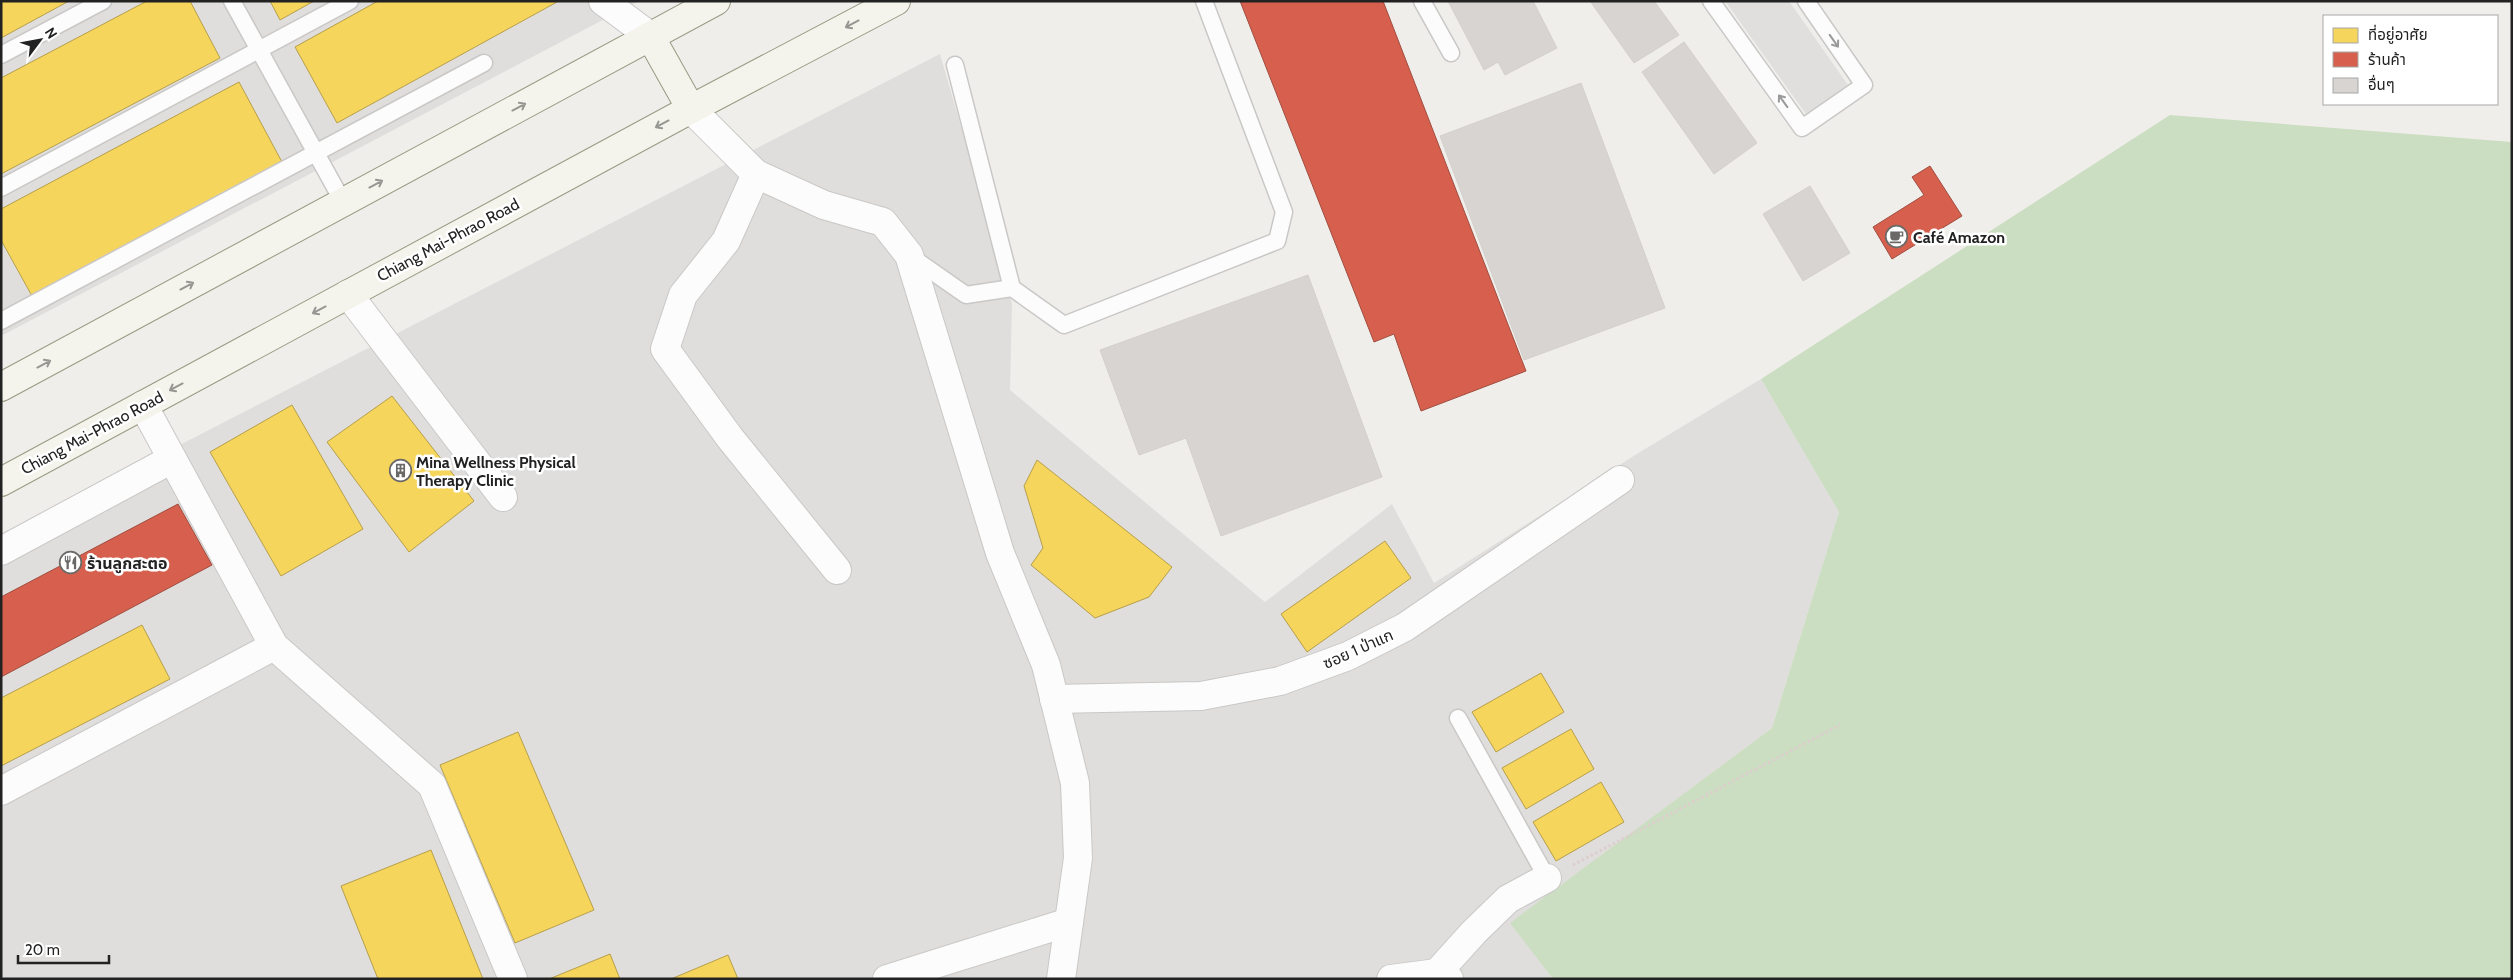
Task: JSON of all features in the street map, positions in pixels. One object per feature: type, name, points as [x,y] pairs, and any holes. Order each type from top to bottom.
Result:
[{"type":"main road","points":[[1,387],[716,1]]},
{"type":"main road","name":"Chiang Mai-Phrao Road","points":[[1,482],[691,109],[896,1]]},
{"type":"main road","points":[[650,36],[691,109]]},
{"type":"street","points":[[603,1],[650,36]]},
{"type":"street","points":[[691,109],[756,174],[824,205],[883,222],[909,255],[1000,553],[1046,665],[1075,783],[1078,858],[1062,979]]},
{"type":"street","points":[[756,174],[726,241],[683,295],[665,349],[730,438],[837,570]]},
{"type":"street","points":[[348,294],[503,498]]},
{"type":"street","points":[[143,405],[274,646],[432,785],[513,979]]},
{"type":"street","points":[[1,551],[172,459]]},
{"type":"street","name":"ซอย 1 ป่าแก","points":[[1054,699],[1202,696],[1280,681],[1348,656],[1406,627],[1620,480]]},
{"type":"street","points":[[1,790],[274,646]]},
{"type":"street","points":[[1391,979],[1443,976],[1474,932],[1508,899],[1547,878]]},
{"type":"street","points":[[887,979],[1069,922]]},
{"type":"lane","points":[[1,55],[103,1]]},
{"type":"lane","points":[[232,1],[343,202]]},
{"type":"lane","points":[[1,188],[350,1]]},
{"type":"lane","points":[[955,65],[1012,288],[1064,324],[1277,242],[1284,212],[1204,1]]},
{"type":"lane","points":[[1422,1],[1451,53]]},
{"type":"lane","points":[[1711,1],[1802,128],[1864,85],[1806,1]]},
{"type":"lane","points":[[1,321],[484,63]]},
{"type":"lane","points":[[909,255],[966,295],[1012,288]]},
{"type":"lane","points":[[1458,718],[1547,878]]},
{"type":"path","points":[[1547,878],[1840,725]]},
{"type":"shaded area","points":[[1,1],[639,1],[1,336]]},
{"type":"shaded area","points":[[1725,1],[1789,1],[1848,85],[1806,114]]},
{"type":"shaded area","points":[[940,54],[1012,304],[1010,390],[1265,602],[1392,504],[1434,583],[1640,452],[1761,379],[1839,512],[1772,728],[1511,923],[1553,979],[1,979],[1,537]]},
{"type":"green space","points":[[2170,115],[2512,142],[2512,979],[1553,979],[1510,923],[1772,728],[1839,512],[1761,379]]},
{"type":"building: ที่อยู่อาศัย","points":[[1,1],[69,1],[1,38]]},
{"type":"building: ที่อยู่อาศัย","points":[[147,1],[190,1],[220,58],[1,174],[1,78]]},
{"type":"building: ที่อยู่อาศัย","points":[[270,1],[314,1],[280,20]]},
{"type":"building: ที่อยู่อาศัย","points":[[378,1],[557,2],[337,123],[295,47]]},
{"type":"building: ที่อยู่อาศัย","points":[[239,82],[282,162],[32,296],[1,240],[1,209]]},
{"type":"building: ที่อยู่อาศัย","name":"Mina Wellness Physical Therapy Clinic","points":[[392,396],[474,501],[409,552],[327,442]]},
{"type":"building: ที่อยู่อาศัย","points":[[292,405],[363,529],[281,576],[210,452]]},
{"type":"building: ที่อยู่อาศัย","points":[[1037,460],[1172,567],[1149,597],[1095,618],[1031,565],[1043,548],[1024,486]]},
{"type":"building: ที่อยู่อาศัย","points":[[1385,541],[1411,578],[1307,652],[1281,614]]},
{"type":"building: ที่อยู่อาศัย","points":[[142,625],[170,679],[1,766],[1,698]]},
{"type":"building: ที่อยู่อาศัย","points":[[1541,673],[1564,712],[1496,752],[1472,712]]},
{"type":"building: ที่อยู่อาศัย","points":[[1571,729],[1594,769],[1526,809],[1502,768]]},
{"type":"building: ที่อยู่อาศัย","points":[[518,732],[594,910],[515,943],[440,765]]},
{"type":"building: ที่อยู่อาศัย","points":[[1601,782],[1624,822],[1556,861],[1533,822]]},
{"type":"building: ที่อยู่อาศัย","points":[[431,850],[483,979],[378,979],[341,886]]},
{"type":"building: ที่อยู่อาศัย","points":[[610,954],[620,979],[549,979]]},
{"type":"building: ที่อยู่อาศัย","points":[[728,955],[738,979],[671,979]]},
{"type":"building: ร้านค้า","points":[[1240,1],[1383,1],[1526,371],[1421,411],[1394,334],[1374,342]]},
{"type":"building: ร้านค้า","points":[[1930,166],[1962,216],[1892,259],[1873,227],[1924,195],[1912,177]]},
{"type":"building: ร้านค้า","points":[[178,504],[212,565],[1,677],[1,597]]},
{"type":"building: อื่นๆ","points":[[1448,1],[1533,1],[1557,48],[1505,75],[1498,62],[1484,70]]},
{"type":"building: อื่นๆ","points":[[1590,1],[1654,1],[1679,35],[1634,63]]},
{"type":"building: อื่นๆ","points":[[1684,42],[1757,143],[1714,174],[1642,72]]},
{"type":"building: อื่นๆ","points":[[1581,83],[1665,308],[1524,360],[1440,136]]},
{"type":"building: อื่นๆ","points":[[1810,186],[1850,253],[1803,281],[1763,214]]},
{"type":"building: อื่นๆ","points":[[1308,275],[1382,477],[1221,536],[1186,438],[1139,455],[1100,350]]},
{"type":"place","name":"Café Amazon","points":[[1897,237]]},
{"type":"place","name":"Mina Wellness Physical Therapy Clinic","points":[[400,471]]},
{"type":"place","name":"ร้านลูกสะตอ","points":[[71,563]]}]
